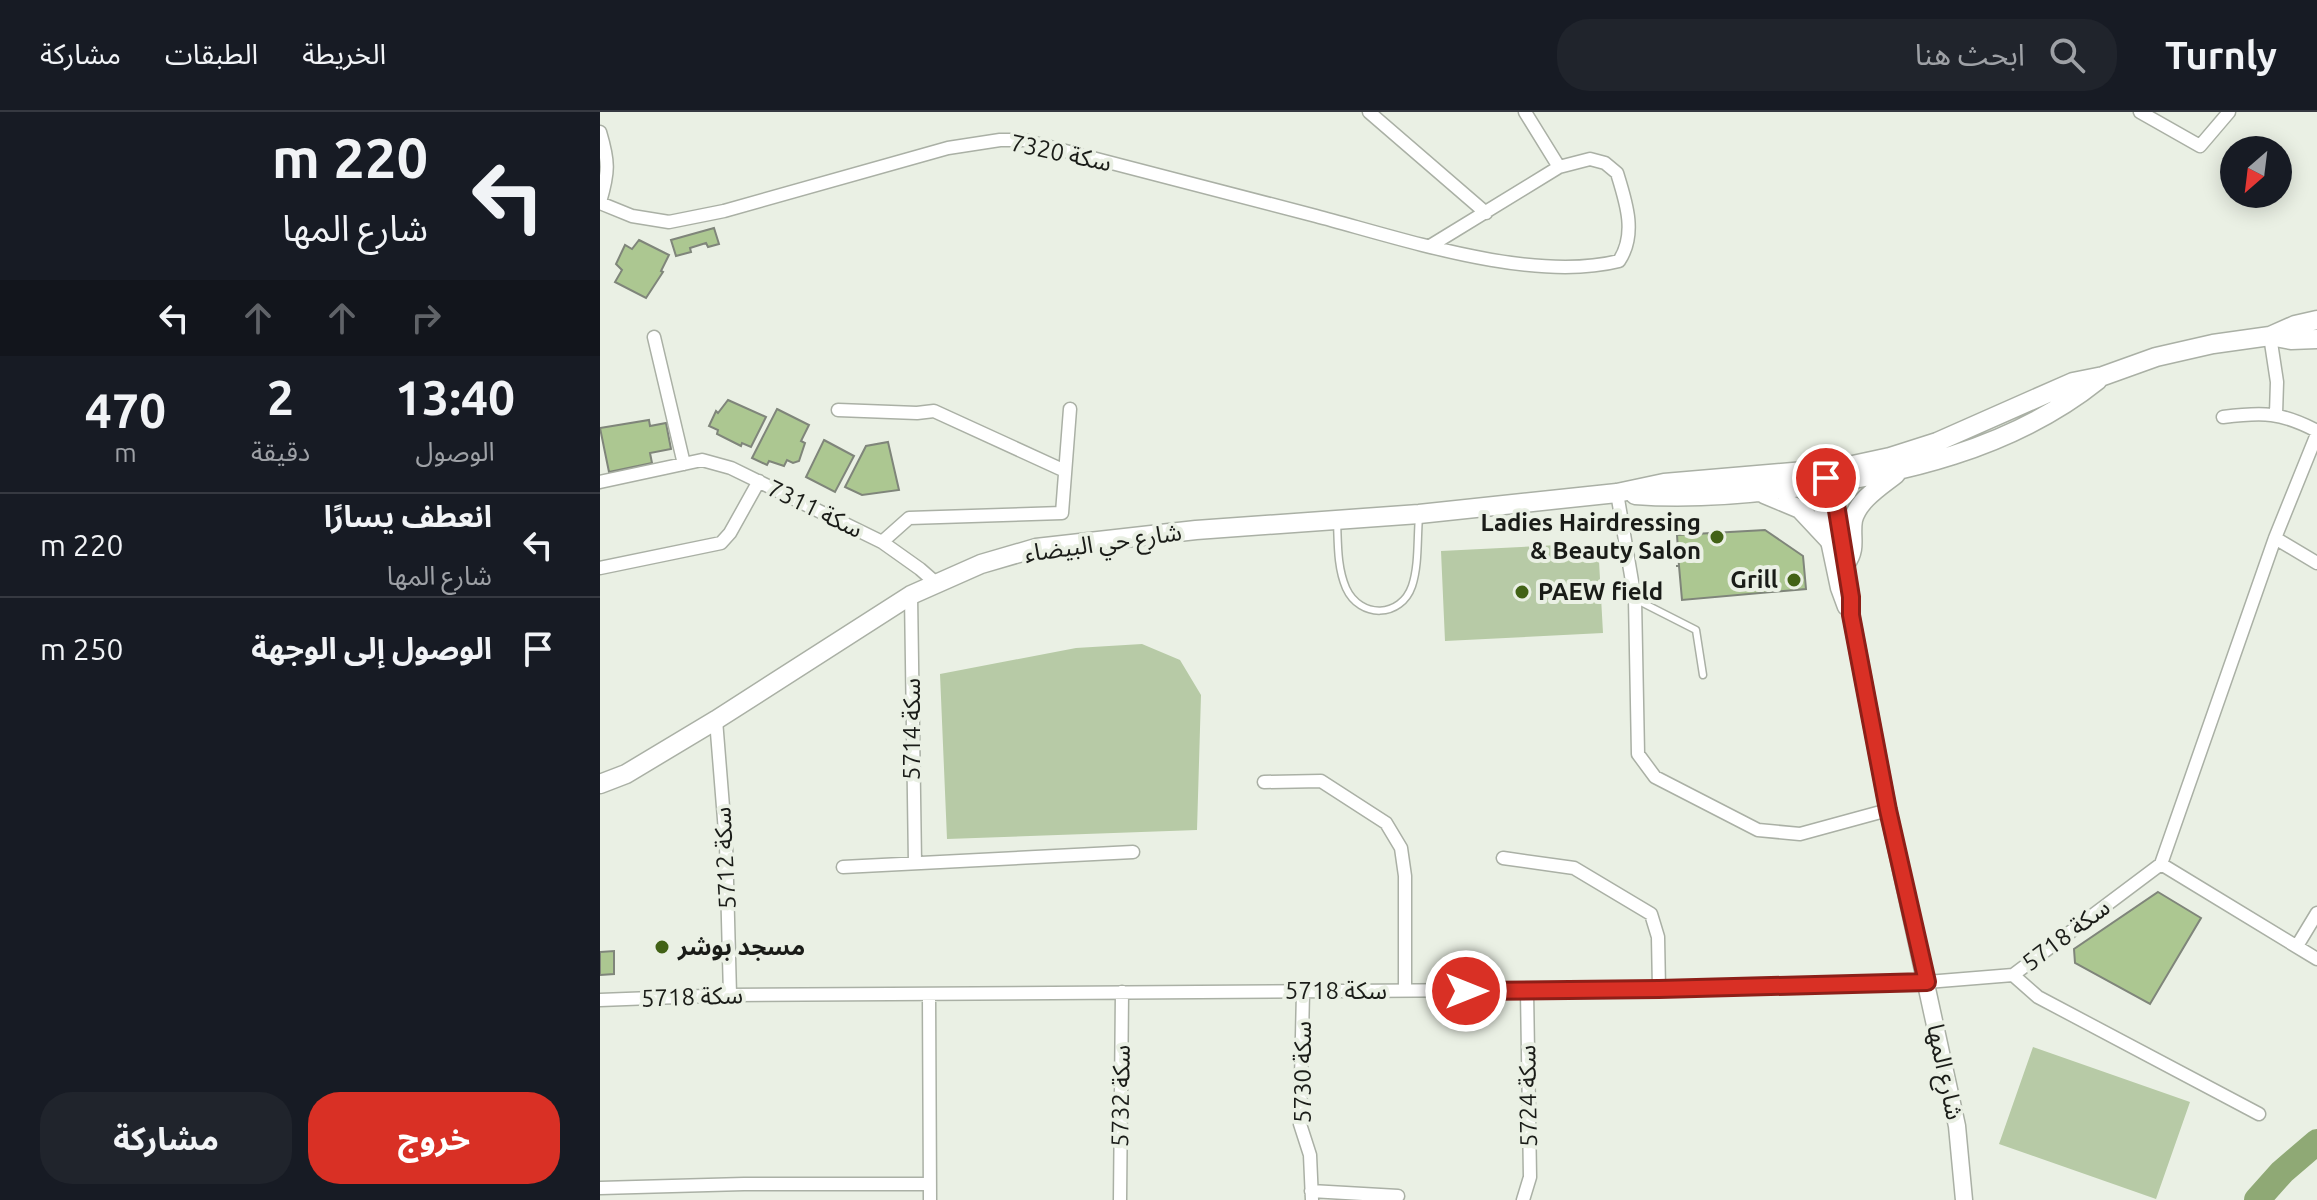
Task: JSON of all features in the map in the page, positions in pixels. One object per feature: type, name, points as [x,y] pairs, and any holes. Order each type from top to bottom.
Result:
[{"type":"main road","points":[[1617,493],[1663,497],[1761,492],[1826,477],[1918,449],[1990,420],[2061,386],[2184,350],[2270,336],[2317,320]]},
{"type":"main road","points":[[2270,336],[2291,340],[2317,339]]},
{"type":"main road","points":[[1617,493],[1664,483],[1900,471],[1957,453],[2026,425],[2062,406],[2103,376]]},
{"type":"main road","points":[[1846,563],[1853,550],[1853,525],[1858,509],[1900,471]]},
{"type":"main road","points":[[1761,492],[1800,509],[1829,540]]},
{"type":"main road","name":"شارع حي البيضاء","points":[[600,784],[626,774],[716,720],[911,595],[981,564],[1036,548],[1196,530],[1419,514],[1617,493]]},
{"type":"street","points":[[1369,112],[1486,213]]},
{"type":"street","points":[[1525,112],[1559,167]]},
{"type":"street","points":[[2140,112],[2200,146],[2229,112]]},
{"type":"street","name":"سكة 7320","points":[[600,132],[608,160],[600,202],[632,216],[669,222],[724,211],[948,148],[1000,140],[1023,140],[1430,246],[1526,265],[1592,268],[1619,261],[1627,249],[1630,234],[1617,173],[1605,163],[1590,159],[1559,167],[1430,246]]},
{"type":"street","points":[[2270,336],[2277,382],[2276,414]]},
{"type":"street","points":[[654,337],[684,464]]},
{"type":"street","points":[[882,542],[909,518],[1062,513],[1070,409]]},
{"type":"street","points":[[838,410],[934,411],[1065,471]]},
{"type":"street","points":[[2223,417],[2276,414],[2317,432],[2275,538],[2161,864],[2317,959]]},
{"type":"street","name":"سكة 7311","points":[[600,482],[702,460],[731,468],[882,542],[936,583]]},
{"type":"street","name":"شارع المها","points":[[1826,477],[1820,498],[1839,588],[1851,615]]},
{"type":"street","name":"شارع المها","points":[[1826,477],[1834,492],[1851,597],[1851,615],[1888,810],[1957,1126],[1964,1200]]},
{"type":"street","points":[[600,568],[721,543],[730,533],[759,481]]},
{"type":"street","points":[[1617,493],[1635,599],[1638,754],[1655,777],[1758,830],[1800,834],[1888,810]]},
{"type":"street","points":[[2275,538],[2317,563]]},
{"type":"street","name":"سكة 5714","points":[[911,595],[915,863]]},
{"type":"street","name":"سكة 5712","points":[[716,720],[726,844],[730,995]]},
{"type":"street","points":[[1264,782],[1321,781],[1386,823],[1401,848],[1405,876],[1405,990]]},
{"type":"street","points":[[843,867],[1133,852]]},
{"type":"street","points":[[1503,858],[1574,868],[1651,914],[1658,937],[1659,989]]},
{"type":"street","name":"سكة 5718","points":[[600,1000],[730,995],[1659,989],[1927,982],[2013,975],[2161,864]]},
{"type":"street","points":[[2297,946],[2317,913]]},
{"type":"street","points":[[2013,975],[2038,997],[2259,1114]]},
{"type":"street","name":"سكة 5724","points":[[1523,1200],[1530,1177],[1527,991]]},
{"type":"street","name":"سكة 5732","points":[[1120,1200],[1122,992]]},
{"type":"street","name":"سكة 5730","points":[[1303,992],[1300,1124],[1310,1155],[1311,1196]]},
{"type":"street","points":[[929,994],[930,1200]]},
{"type":"street","points":[[744,1184],[744,1200]]},
{"type":"street","points":[[600,1188],[930,1184]]},
{"type":"street","points":[[1311,1196],[1398,1196]]},
{"type":"lane","points":[[1337,520],[1339,561],[1348,593],[1361,604],[1387,612],[1401,605],[1412,587],[1419,514]]},
{"type":"lane","points":[[1635,599],[1696,630],[1703,675]]},
{"type":"green space","name":"PAEW field","points":[[1598,543],[1603,633],[1445,641],[1441,551]]},
{"type":"green space","points":[[1142,644],[1180,660],[1201,695],[1197,830],[947,839],[940,674],[1076,648]]},
{"type":"green space","points":[[2033,1047],[2190,1102],[2156,1199],[1999,1144]]},
{"type":"building","points":[[714,228],[719,244],[708,247],[706,243],[676,256],[671,240]]},
{"type":"building","points":[[639,240],[669,255],[663,272],[646,298],[615,282],[622,270],[616,264],[625,245],[632,249]]},
{"type":"building","points":[[728,400],[766,417],[751,447],[742,443],[741,446],[717,434],[718,430],[709,426],[716,411],[718,413]]},
{"type":"building","points":[[777,409],[809,425],[801,441],[805,443],[799,461],[793,463],[787,460],[784,466],[769,461],[767,465],[752,458]]},
{"type":"building","points":[[649,420],[650,426],[666,423],[671,449],[650,453],[652,463],[609,472],[600,428]]},
{"type":"building","points":[[824,440],[854,456],[835,492],[806,477]]},
{"type":"building","points":[[888,442],[899,490],[862,495],[845,487],[866,446]]},
{"type":"building","points":[[1765,530],[1803,556],[1806,589],[1682,600],[1677,535]]},
{"type":"building","points":[[2158,892],[2201,918],[2150,1004],[2075,963],[2074,949]]},
{"type":"building","points":[[614,951],[614,974],[600,975],[600,952]]},
{"type":"waterway","points":[[2257,1200],[2282,1172],[2317,1142]]},
{"type":"place","name":"Ladies Hairdressing & Beauty Salon","points":[[1717,537]]},
{"type":"place","name":"Grill","points":[[1794,580]]},
{"type":"place","name":"PAEW field","points":[[1522,592]]},
{"type":"place","name":"مسجد بوشر","points":[[662,947]]},
{"type":"route","points":[[1466,991],[1927,982],[1888,810],[1851,615],[1851,597],[1834,492],[1826,478]]}]
